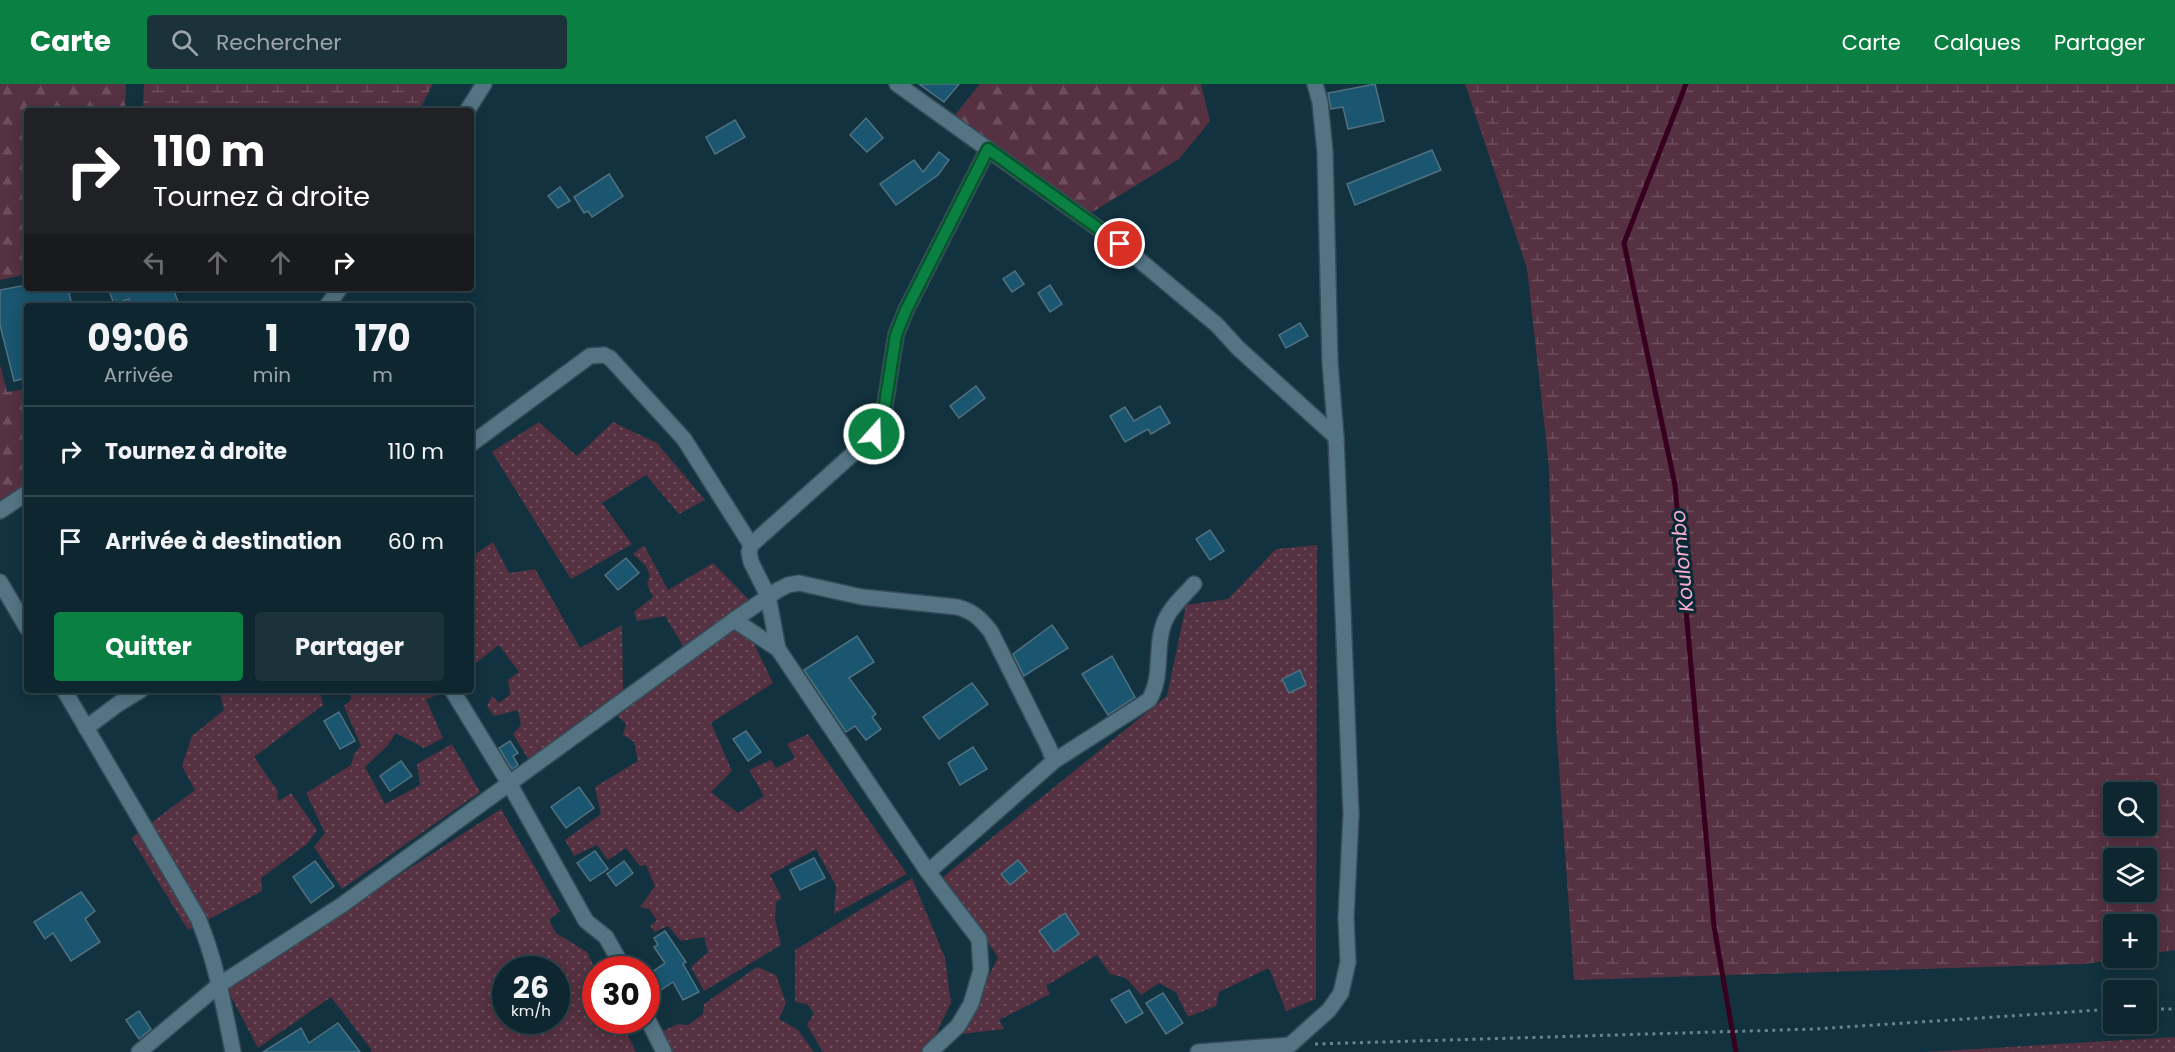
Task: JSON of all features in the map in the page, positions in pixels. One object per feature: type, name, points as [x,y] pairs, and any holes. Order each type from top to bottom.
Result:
[{"type":"street","points":[[469,108],[484,84]]},
{"type":"street","points":[[897,84],[1120,244],[1217,325],[1238,348],[1336,437]]},
{"type":"street","points":[[1198,1052],[1290,1045],[1329,1010],[1341,993],[1348,962],[1347,918],[1351,814],[1336,437],[1330,363],[1325,152],[1320,102],[1315,84]]},
{"type":"street","points":[[778,649],[768,596],[751,562],[749,552],[751,545],[874,434],[882,424],[896,335],[906,310],[988,149]]},
{"type":"street","points":[[474,442],[590,356],[604,355],[610,358],[684,439],[751,545]]},
{"type":"street","points":[[0,511],[24,495]]},
{"type":"street","points":[[0,582],[24,623]]},
{"type":"street","points":[[139,1052],[219,985],[312,927],[734,620],[788,585],[799,584],[862,597],[970,610],[991,632],[1050,748],[1054,761]]},
{"type":"street","points":[[928,872],[1054,761],[1149,700],[1155,690],[1162,626],[1171,609],[1194,584]]},
{"type":"street","points":[[734,620],[778,649],[928,872],[979,939],[981,970],[971,1004],[958,1026],[930,1052]]},
{"type":"street","points":[[65,693],[198,918],[206,936],[219,985],[233,1052]]},
{"type":"street","points":[[86,728],[117,704],[136,693]]},
{"type":"street","points":[[454,693],[509,783],[582,915],[606,938],[616,956]]},
{"type":"street","points":[[655,1034],[664,1052]]},
{"type":"path","points":[[2157,1008],[2175,1009]]},
{"type":"path","points":[[1290,1045],[1815,1029],[2103,1010]]},
{"type":"green space","points":[[0,84],[126,84],[125,108],[24,108],[24,275],[0,280]]},
{"type":"green space","points":[[144,84],[433,84],[421,108],[143,108]]},
{"type":"green space","points":[[980,84],[1201,84],[1210,121],[1179,159],[1089,214],[955,115]]},
{"type":"green space","points":[[1465,84],[2175,84],[2175,950],[2157,953],[2157,914],[2103,914],[2103,961],[2084,964],[1574,980],[1556,725],[1549,467],[1527,268]]},
{"type":"green space","points":[[0,364],[7,392],[24,389],[24,484],[0,503]]},
{"type":"green space","points":[[539,422],[577,456],[613,422],[657,443],[705,500],[679,514],[646,475],[602,503],[632,544],[571,579],[492,452]]},
{"type":"green space","points":[[493,542],[509,573],[535,569],[580,648],[622,625],[623,691],[530,762],[513,734],[521,725],[518,710],[494,716],[487,706],[492,696],[499,703],[510,695],[508,680],[519,672],[499,645],[474,665],[474,555]]},
{"type":"green space","points":[[644,545],[668,590],[713,563],[749,600],[683,646],[665,616],[637,621],[634,612],[653,597],[647,584],[650,576],[646,566],[633,554]]},
{"type":"green space","points":[[1317,545],[1316,999],[1286,1011],[1269,968],[1219,992],[1216,1006],[1188,1017],[1176,992],[1159,983],[1141,995],[1126,978],[1110,974],[1097,955],[1046,986],[1050,994],[999,1020],[1004,1029],[961,1034],[998,957],[943,877],[1167,696],[1186,605],[1228,599],[1276,549]]},
{"type":"green space","points":[[735,628],[751,638],[773,683],[711,723],[732,771],[711,792],[738,813],[764,796],[749,770],[771,760],[776,768],[795,758],[787,744],[808,734],[907,874],[834,914],[836,886],[816,849],[770,875],[782,898],[776,902],[775,919],[781,945],[704,991],[691,967],[708,952],[704,937],[681,941],[668,926],[655,932],[650,926],[657,920],[649,909],[640,907],[655,886],[646,865],[640,866],[626,848],[608,860],[597,845],[574,856],[565,840],[601,814],[595,787],[638,761],[634,742],[623,735],[626,724],[617,715]]},
{"type":"green space","points":[[220,693],[241,693],[243,695],[246,693],[321,693],[323,705],[254,757],[278,791],[279,801],[291,793],[317,830],[307,844],[261,878],[262,891],[188,930],[131,838],[195,790],[182,766],[192,736],[224,710]]},
{"type":"green space","points":[[348,693],[441,693],[426,700],[443,738],[424,748],[396,733],[388,745],[365,767],[385,804],[420,785],[417,764],[452,744],[480,792],[342,889],[314,847],[325,833],[306,793],[351,765],[354,754],[361,746],[344,706],[352,699]]},
{"type":"green space","points":[[501,809],[560,911],[549,920],[556,933],[587,952],[589,956],[582,956],[582,1034],[627,1034],[636,1052],[370,1052],[372,1050],[331,997],[258,1048],[226,987]]},
{"type":"green space","points":[[912,878],[945,958],[951,1003],[930,1046],[920,1052],[823,1052],[807,1025],[814,1013],[807,1004],[795,1002],[795,950]]},
{"type":"green space","points":[[757,967],[776,975],[786,1003],[779,1019],[798,1030],[814,1052],[672,1052],[663,1031],[678,1024],[688,1025],[703,1014],[704,1004]]},
{"type":"green space","points":[[2175,1037],[2175,1052],[1925,1052]]},
{"type":"building","points":[[919,84],[959,84],[944,102]]},
{"type":"building","points":[[1375,84],[1384,121],[1348,129],[1343,107],[1331,109],[1328,93]]},
{"type":"building","points":[[866,118],[883,138],[867,152],[850,135]]},
{"type":"building","points":[[735,120],[745,137],[715,154],[706,137]]},
{"type":"building","points":[[1432,150],[1441,170],[1355,205],[1347,184]]},
{"type":"building","points":[[939,152],[949,160],[938,175],[896,205],[880,184],[914,160],[923,172]]},
{"type":"building","points":[[609,174],[623,196],[592,217],[588,211],[584,213],[574,197]]},
{"type":"building","points":[[560,187],[570,201],[558,208],[548,196]]},
{"type":"building","points":[[1015,271],[1024,284],[1012,292],[1003,279]]},
{"type":"building","points":[[24,285],[24,291],[69,291],[71,303],[24,303],[24,379],[14,381],[0,325],[0,290]]},
{"type":"building","points":[[1050,285],[1062,304],[1050,312],[1038,293]]},
{"type":"building","points":[[109,291],[174,291],[178,302],[130,303],[129,299],[114,303]]},
{"type":"building","points":[[1300,323],[1308,336],[1286,348],[1279,335]]},
{"type":"building","points":[[976,386],[985,398],[959,418],[950,406]]},
{"type":"building","points":[[1160,406],[1170,423],[1151,434],[1148,429],[1125,442],[1110,416],[1125,407],[1134,421]]},
{"type":"building","points":[[1210,530],[1224,551],[1210,560],[1196,539]]},
{"type":"building","points":[[626,558],[639,573],[618,590],[605,575]]},
{"type":"building","points":[[1052,625],[1068,648],[1024,676],[1013,654]]},
{"type":"building","points":[[857,636],[874,662],[849,678],[876,714],[872,717],[881,729],[866,740],[855,726],[846,732],[804,670]]},
{"type":"building","points":[[1112,656],[1135,697],[1108,715],[1082,674]]},
{"type":"building","points":[[1300,670],[1306,685],[1289,693],[1282,679]]},
{"type":"building","points":[[972,683],[988,704],[939,739],[923,717]]},
{"type":"building","points":[[339,712],[355,741],[340,749],[324,721]]},
{"type":"building","points":[[746,731],[761,752],[748,761],[733,739]]},
{"type":"building","points":[[510,741],[518,753],[513,756],[518,765],[512,769],[499,748]]},
{"type":"building","points":[[973,747],[987,769],[960,785],[948,763]]},
{"type":"building","points":[[401,761],[412,776],[390,791],[380,776]]},
{"type":"building","points":[[579,787],[594,808],[566,828],[551,807]]},
{"type":"building","points":[[595,851],[608,869],[590,881],[577,863]]},
{"type":"building","points":[[814,858],[825,878],[800,890],[790,870]]},
{"type":"building","points":[[1018,860],[1027,871],[1010,885],[1001,874]]},
{"type":"building","points":[[315,861],[334,886],[311,903],[293,877]]},
{"type":"building","points":[[624,861],[633,873],[616,886],[607,874]]},
{"type":"building","points":[[81,892],[95,911],[85,919],[100,942],[71,961],[53,933],[45,939],[34,922]]},
{"type":"building","points":[[1065,913],[1079,934],[1054,952],[1039,931]]},
{"type":"building","points":[[665,931],[686,962],[683,964],[699,992],[683,1000],[673,982],[660,991],[660,966],[665,963],[654,947],[658,945],[654,938]]},
{"type":"building","points":[[1129,990],[1143,1013],[1126,1023],[1111,1000]]},
{"type":"building","points":[[1163,993],[1183,1023],[1166,1034],[1146,1003]]},
{"type":"building","points":[[139,1011],[151,1029],[139,1039],[126,1020]]},
{"type":"building","points":[[338,1023],[360,1052],[263,1052],[301,1028],[309,1043]]},
{"type":"waterway","name":"Koulombo","points":[[1686,84],[1624,243],[1675,485],[1714,926],[1736,1052]]},
{"type":"route","points":[[874,434],[882,424],[896,335],[906,310],[988,149],[1120,244]]}]
